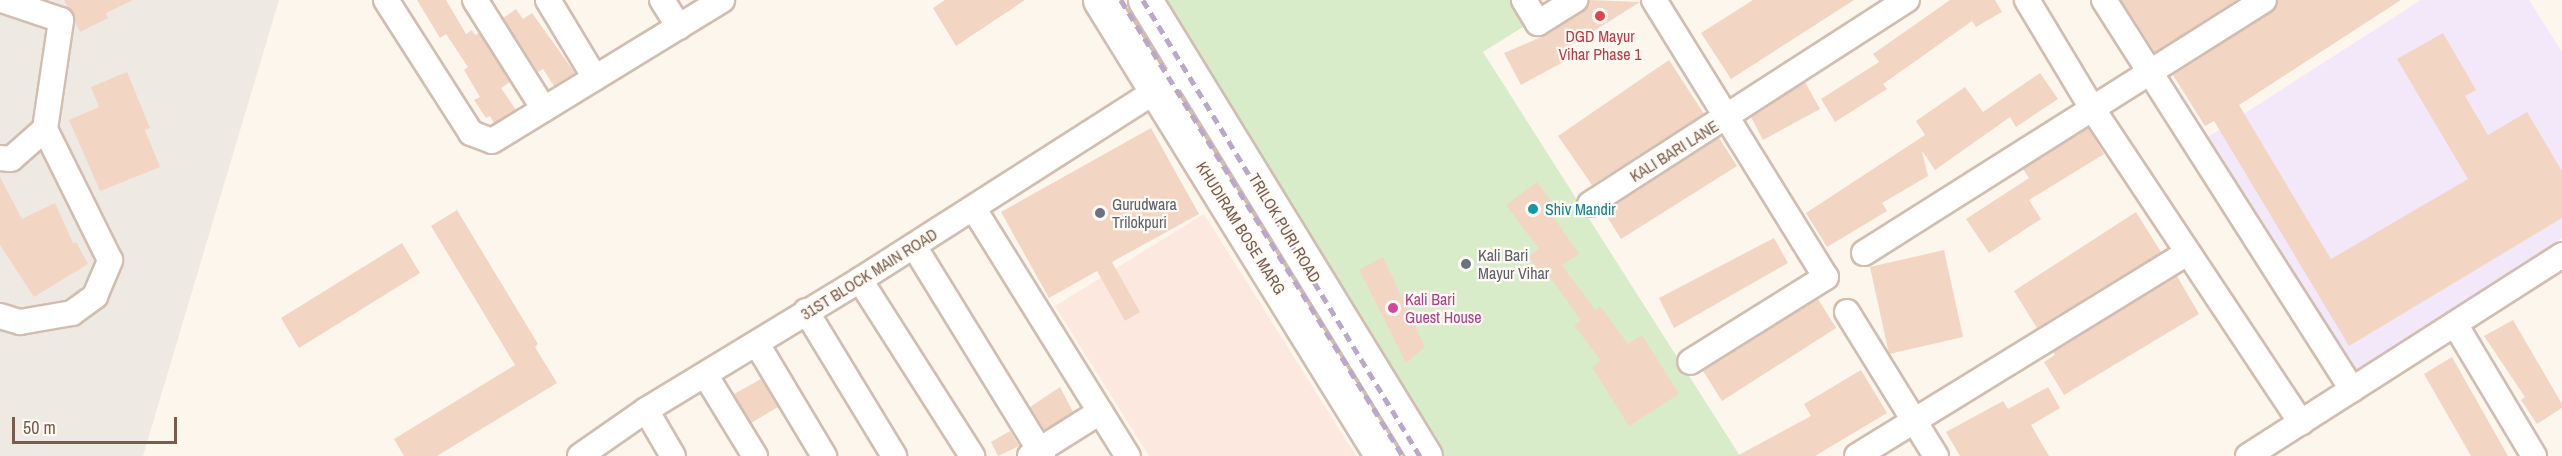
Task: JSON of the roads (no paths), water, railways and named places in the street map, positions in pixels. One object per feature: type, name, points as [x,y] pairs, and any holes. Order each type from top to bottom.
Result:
[{"type":"street","points":[[0,316],[20,322],[72,313],[95,296],[110,260],[45,129],[60,20],[2,0]]},
{"type":"street","points":[[386,0],[476,138],[492,141],[722,0]]},
{"type":"street","points":[[475,0],[544,109]]},
{"type":"street","points":[[548,0],[596,78]]},
{"type":"street","points":[[662,0],[679,27]]},
{"type":"street","name":"KHUDIRAM BOSE MARG","points":[[1100,0],[1382,456]]},
{"type":"street","name":"TRILOK PURI ROAD","points":[[1145,0],[1425,456]]},
{"type":"street","points":[[1524,0],[1538,23],[1575,0]]},
{"type":"street","points":[[1654,0],[1826,277],[1690,362]]},
{"type":"street","name":"KALI BARI LANE","points":[[1590,204],[1727,118],[1907,0]]},
{"type":"street","points":[[2027,0],[2092,108],[2301,423]]},
{"type":"street","points":[[2104,0],[2352,390]]},
{"type":"street","points":[[1864,253],[2092,108],[2152,73],[2264,0]]},
{"type":"street","name":"31ST BLOCK MAIN ROAD","points":[[587,454],[646,410],[757,345],[806,311],[860,280],[1158,93],[1188,70]]},
{"type":"street","points":[[0,158],[11,159],[45,129]]},
{"type":"street","points":[[974,208],[1128,456]]},
{"type":"street","points":[[914,246],[1038,454],[1100,412]]},
{"type":"street","points":[[1857,456],[1912,420],[2187,253]]},
{"type":"street","points":[[2248,456],[2275,449],[2301,423],[2562,255]]},
{"type":"street","points":[[860,280],[972,456]]},
{"type":"street","points":[[806,311],[894,456]]},
{"type":"street","points":[[1847,312],[1936,456]]},
{"type":"street","points":[[2455,324],[2534,456]]},
{"type":"street","points":[[757,345],[824,456]]},
{"type":"street","points":[[706,376],[755,456]]},
{"type":"street","points":[[646,410],[673,456]]},
{"type":"railway","points":[[1121,0],[1403,456]]},
{"type":"railway","points":[[1143,0],[1420,456]]},
{"type":"place","name":"DGD Mayur Vihar Phase 1","points":[[1600,16]]},
{"type":"place","name":"Shiv Mandir","points":[[1533,209]]},
{"type":"place","name":"Gurudwara Trilokpuri","points":[[1100,213]]},
{"type":"place","name":"Kali Bari Mayur Vihar","points":[[1466,264]]},
{"type":"place","name":"Kali Bari Guest House","points":[[1393,308]]}]
